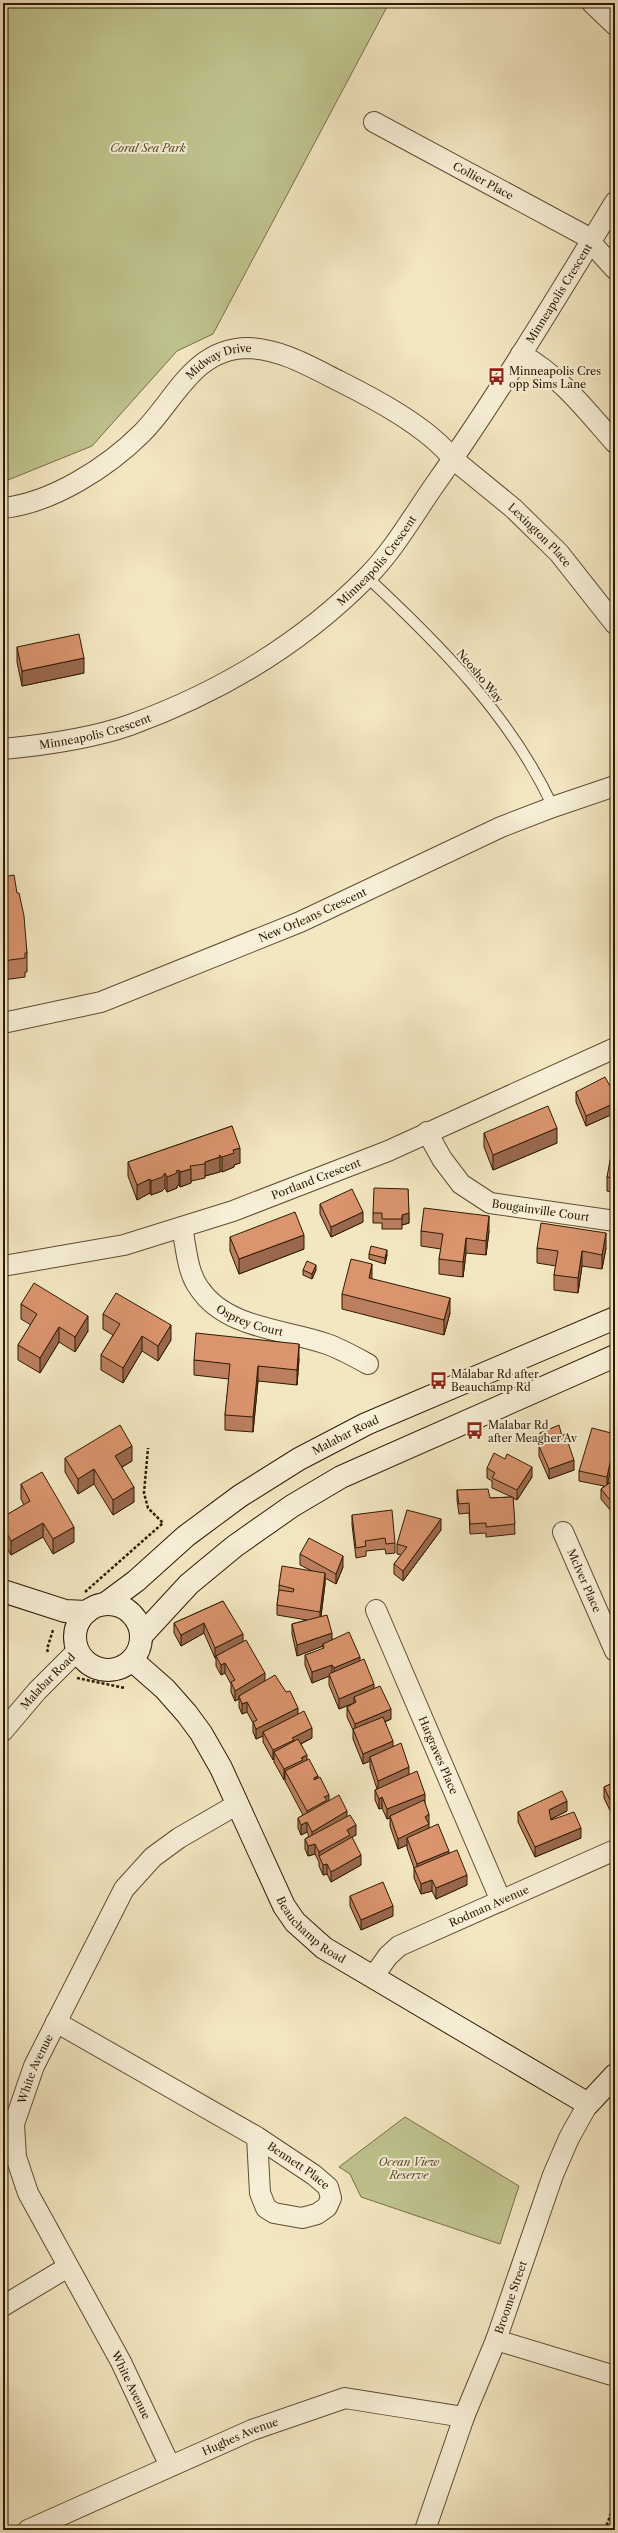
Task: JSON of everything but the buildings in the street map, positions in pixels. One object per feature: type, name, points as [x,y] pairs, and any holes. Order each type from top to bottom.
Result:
[{"type":"main road","name":"Malabar Road","points":[[92,1603],[136,1581],[192,1532],[240,1496],[299,1459],[366,1424],[615,1318]]},
{"type":"main road","points":[[141,1636],[189,1584],[235,1546],[292,1506],[341,1477],[615,1356]]},
{"type":"main road","points":[[3,1591],[68,1612],[92,1603],[114,1605],[130,1612],[136,1619],[141,1636],[140,1644],[132,1660],[113,1669],[102,1669],[92,1666],[77,1645],[65,1622],[42,1604]]},
{"type":"main road","points":[[77,1645],[76,1629],[92,1603]]},
{"type":"main road","name":"Beauchamp Road","points":[[132,1660],[187,1714],[212,1750],[274,1889],[295,1922],[324,1948],[588,2104]]},
{"type":"main road","name":"Broome Street","points":[[588,2104],[615,2075]]},
{"type":"street","points":[[592,3],[615,25]]},
{"type":"street","name":"Collier Place","points":[[374,122],[584,235],[615,269]]},
{"type":"street","name":"Minneapolis Crescent","points":[[3,749],[43,745],[129,725],[218,687],[291,642],[331,611],[382,561],[453,459],[521,354],[615,202]]},
{"type":"street","name":"Midway Drive","points":[[3,508],[52,494],[98,469],[120,454],[142,433],[162,412],[189,374],[199,365],[209,358],[226,352],[247,348],[279,354],[350,386],[427,434],[445,449],[453,459]]},
{"type":"street","points":[[521,354],[544,367],[570,391],[615,443]]},
{"type":"street","name":"Lexington Place","points":[[453,459],[502,498],[559,553],[615,624]]},
{"type":"street","name":"New Orleans Crescent","points":[[3,1023],[108,999],[300,922],[501,827],[553,806],[615,786]]},
{"type":"street","name":"Portland Crescent","points":[[3,1266],[124,1245],[247,1206],[388,1151],[615,1048]]},
{"type":"street","name":"Bougainville Court","points":[[427,1132],[442,1159],[461,1184],[490,1203],[615,1221]]},
{"type":"street","name":"Osprey Court","points":[[182,1227],[190,1267],[198,1288],[217,1307],[247,1322],[327,1344],[368,1364]]},
{"type":"street","name":"McIver Place","points":[[563,1532],[615,1651]]},
{"type":"street","name":"Hargraves Place","points":[[376,1610],[501,1901]]},
{"type":"street","name":"Malabar Road","points":[[3,1731],[77,1645]]},
{"type":"street","name":"White Avenue","points":[[170,2466],[121,2362],[28,2193],[16,2157],[14,2124],[34,2066],[121,1896],[136,1874],[153,1857],[179,1838],[236,1805]]},
{"type":"street","name":"Rodman Avenue","points":[[373,1977],[388,1956],[399,1946],[615,1850]]},
{"type":"street","name":"Bennett Place","points":[[56,2022],[257,2137]]},
{"type":"street","name":"Broome Street","points":[[425,2530],[464,2417],[496,2340],[553,2175],[569,2138],[588,2104]]},
{"type":"street","points":[[3,2306],[68,2267]]},
{"type":"street","points":[[496,2340],[615,2376]]},
{"type":"street","name":"Hughes Avenue","points":[[28,2530],[105,2497],[170,2466],[252,2430],[345,2398],[464,2417]]},
{"type":"lane","name":"Neosho Way","points":[[367,577],[453,661],[490,706],[523,752],[553,806]]},
{"type":"path","points":[[92,1603],[163,1523],[148,1508],[144,1493],[148,1448]]},
{"type":"path","points":[[49,1654],[47,1649],[53,1630]]},
{"type":"path","points":[[73,1675],[78,1678],[126,1688]]},
{"type":"path","points":[[605,2530],[615,2502]]},
{"type":"green space","name":"Coral Sea Park","points":[[3,3],[389,3],[213,334],[177,351],[92,446],[3,482]]},
{"type":"green space","name":"Ocean View Reserve","points":[[405,2117],[519,2186],[500,2244],[361,2197],[350,2174],[339,2167]]},
{"type":"place","name":"Minneapolis Cres opp Sims Lane","points":[[496,377]]},
{"type":"place","name":"Malabar Rd after Beauchamp Rd","points":[[438,1380]]},
{"type":"place","name":"Malabar Rd after Meagher Av","points":[[475,1431]]}]
